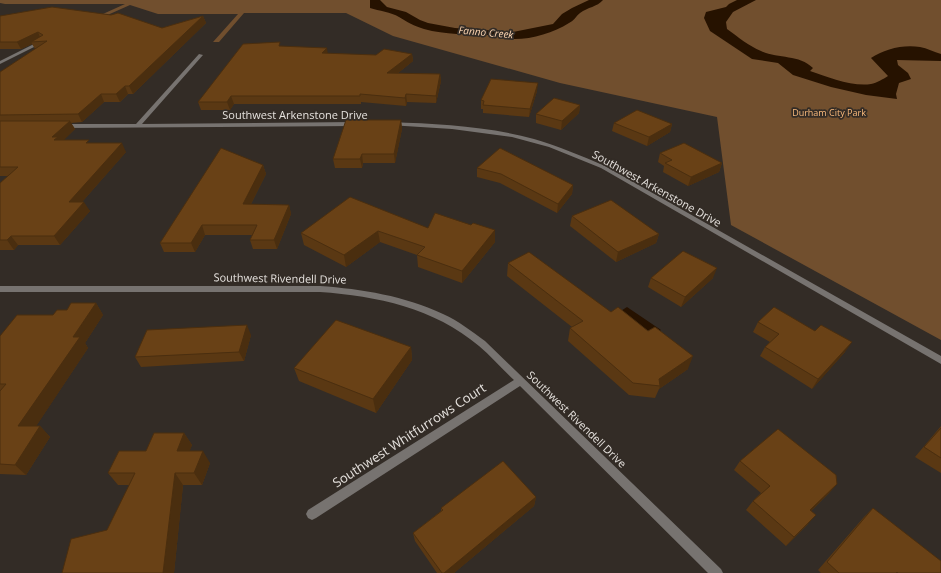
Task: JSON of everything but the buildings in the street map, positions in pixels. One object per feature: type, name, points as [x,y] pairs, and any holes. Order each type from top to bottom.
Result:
[{"type":"street","points":[[0,63],[43,42]]},
{"type":"street","points":[[138,125],[201,55]]},
{"type":"street","name":"Southwest Arkenstone Drive","points":[[54,126],[360,124]]},
{"type":"street","name":"Southwest Arkenstone Drive","points":[[383,124],[451,126],[503,134],[551,146],[603,167],[941,360]]},
{"type":"street","name":"Southwest Rivendell Drive","points":[[2,291],[320,289],[346,291],[402,303],[430,312],[454,323],[482,344],[717,573]]},
{"type":"street","name":"Southwest Whitfurrows Court","points":[[312,514],[520,381]]},
{"type":"green space","name":"Durham City Park","points":[[0,0],[941,0],[941,340],[731,225],[717,117],[560,83],[393,36],[346,13],[244,13],[219,42],[213,42],[238,14],[158,14],[130,5],[67,33],[63,32],[125,4],[5,4],[0,3]]},
{"type":"water","name":"Fanno Creek","points":[[370,0],[380,0],[387,7],[406,12],[428,23],[455,28],[513,32],[553,24],[562,14],[572,8],[589,0],[603,0],[586,9],[574,20],[556,30],[533,37],[511,39],[493,35],[448,33],[424,29],[411,24],[396,15],[370,8]]},
{"type":"water","points":[[737,0],[756,0],[733,12],[726,22],[727,29],[757,49],[774,55],[801,61],[813,68],[810,71],[832,79],[864,85],[878,82],[888,76],[871,58],[894,48],[914,46],[928,49],[941,54],[941,61],[897,60],[898,65],[908,73],[911,79],[899,83],[896,94],[897,99],[866,95],[831,87],[793,75],[778,63],[752,59],[710,31],[704,18],[706,12],[726,7]]},
{"type":"water","points":[[627,307],[661,330],[648,340],[613,316]]}]
